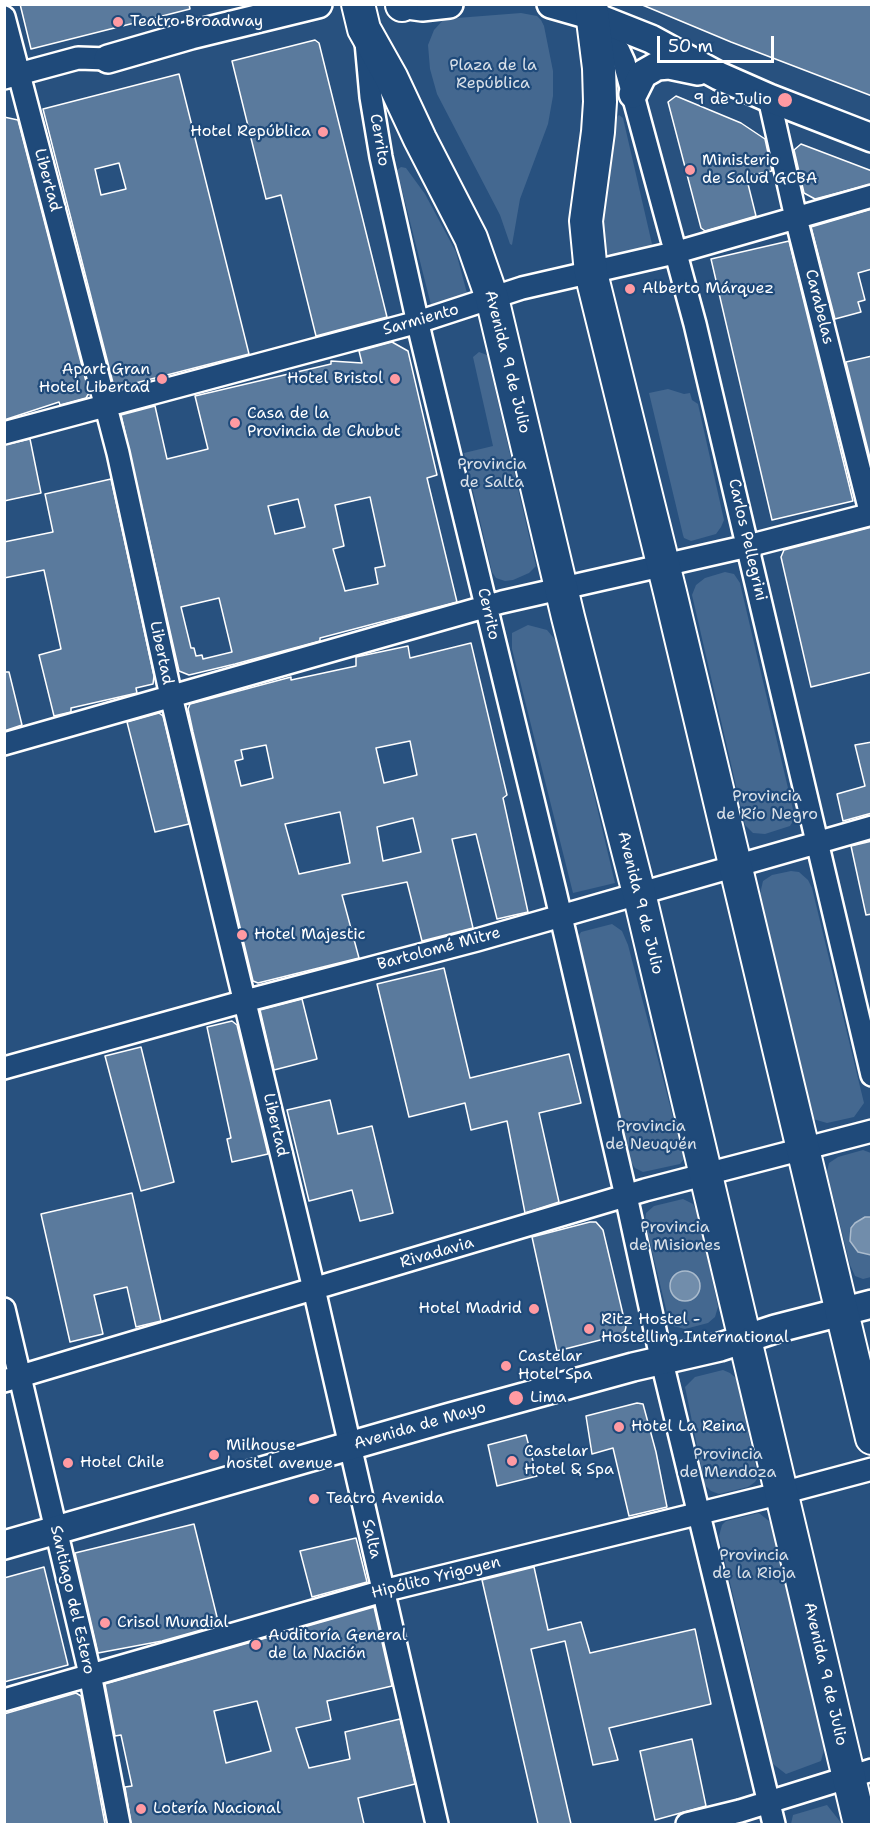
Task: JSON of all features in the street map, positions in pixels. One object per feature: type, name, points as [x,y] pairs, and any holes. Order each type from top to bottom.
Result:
[{"type":"highway","points":[[592,10],[599,68],[600,102],[586,221],[591,273],[872,1438]]},
{"type":"highway","name":"Avenida 9 de Julio","points":[[361,17],[471,238],[492,298],[639,893],[782,1493],[860,1773],[860,1824]]},
{"type":"main road","points":[[108,58],[318,4]]},
{"type":"main road","points":[[401,5],[422,7],[449,4]]},
{"type":"main road","points":[[550,4],[592,10],[719,76],[872,138]]},
{"type":"main road","points":[[633,94],[643,74],[657,66],[669,65],[719,76]]},
{"type":"main road","name":"Avenida de Mayo","points":[[4,1545],[633,1367],[662,1362],[872,1304]]},
{"type":"street","name":"Carlos Pellegrini","points":[[592,10],[624,62],[695,324],[872,1075]]},
{"type":"street","name":"Libertad","points":[[4,17],[12,76],[118,453],[171,696],[314,1289]]},
{"type":"street","name":"Cerrito","points":[[361,17],[381,157],[417,322],[561,916],[626,1196]]},
{"type":"street","points":[[12,76],[78,58],[108,58]]},
{"type":"street","name":"Carabelas","points":[[769,98],[796,218],[871,514]]},
{"type":"street","name":"Sarmiento","points":[[4,433],[417,322],[522,288],[674,253],[872,196]]},
{"type":"street","points":[[4,744],[486,608],[562,588],[748,546],[871,514]]},
{"type":"street","name":"Bartolomé Mitre","points":[[4,1068],[561,916],[872,827]]},
{"type":"street","name":"Rivadavia","points":[[12,1379],[626,1196],[872,1131]]},
{"type":"street","points":[[626,1196],[662,1362],[774,1824]]},
{"type":"street","name":"Salta","points":[[314,1289],[437,1824]]},
{"type":"street","name":"Santiago del Estero","points":[[4,1309],[12,1379],[57,1530],[90,1674],[119,1824]]},
{"type":"street","name":"Hipólito Yrigoyen","points":[[4,1700],[383,1591],[872,1469]]},
{"type":"street","points":[[687,1824],[740,1811],[860,1773]]},
{"type":"green space","name":"Plaza de la República","points":[[521,13],[537,16],[544,26],[553,71],[553,96],[548,124],[520,199],[512,245],[500,215],[437,94],[430,69],[428,45],[434,30],[444,19]]},
{"type":"green space","points":[[619,115],[623,118],[652,244],[648,250],[614,257],[605,252],[601,244],[602,191],[615,119]]},
{"type":"green space","points":[[401,167],[406,168],[425,194],[456,252],[468,297],[432,309],[397,170]]},
{"type":"green space","name":"Provincia de Salta","points":[[479,352],[487,355],[536,566],[529,573],[513,580],[505,581],[496,578],[492,572],[464,453],[493,446],[473,357]]},
{"type":"green space","points":[[668,389],[684,394],[690,393],[692,400],[698,404],[724,520],[716,534],[691,541],[683,535],[649,393]]},
{"type":"green space","name":"Provincia de Río Negro","points":[[725,572],[734,574],[740,583],[795,818],[790,826],[765,834],[753,833],[745,825],[692,595],[696,585],[705,578]]},
{"type":"green space","points":[[528,625],[547,630],[558,643],[615,883],[573,893],[512,649],[512,633]]},
{"type":"green space","points":[[791,871],[799,872],[808,880],[812,888],[864,1103],[854,1117],[827,1123],[813,1119],[760,894],[763,881],[772,875]]},
{"type":"green space","name":"Provincia de Neuquén","points":[[612,924],[622,931],[628,945],[684,1159],[680,1164],[643,1172],[635,1168],[630,1161],[577,939],[581,932]]},
{"type":"green space","points":[[863,1150],[871,1153],[871,1277],[863,1279],[855,1276],[850,1265],[827,1172],[829,1163],[838,1157]]},
{"type":"green space","name":"Provincia de Misiones","points":[[683,1199],[693,1204],[698,1215],[718,1307],[715,1317],[708,1323],[685,1329],[673,1326],[668,1317],[645,1222],[646,1213],[654,1206]]},
{"type":"green space","name":"Provincia de Mendoza","points":[[723,1370],[736,1378],[758,1477],[748,1487],[719,1494],[711,1491],[705,1485],[685,1387],[695,1377]]},
{"type":"green space","name":"Provincia de la Rioja","points":[[759,1513],[774,1525],[823,1729],[821,1730],[825,1746],[821,1761],[786,1774],[773,1764],[719,1536],[722,1525],[726,1521]]},
{"type":"green space","points":[[827,1805],[842,1824],[791,1824],[793,1815]]},
{"type":"shaded area","points":[[865,1217],[871,1217],[871,1255],[858,1252],[850,1241],[851,1228]]},
{"type":"shaded area","points":[[685,1271],[696,1275],[700,1286],[696,1297],[685,1301],[674,1297],[670,1286],[674,1275]]},
{"type":"building","points":[[20,4],[189,4],[190,9],[31,49]]},
{"type":"building","points":[[640,4],[872,4],[872,96],[731,42]]},
{"type":"building","points":[[315,40],[319,43],[387,317],[316,336],[281,195],[266,199],[232,61]]},
{"type":"building","points":[[179,74],[249,354],[120,387],[113,383],[43,109]],"holes":[[[119,163],[126,189],[101,195],[95,169]]]},
{"type":"building","points":[[676,96],[741,123],[765,139],[772,171],[746,176],[756,216],[705,231],[701,228],[668,102]]},
{"type":"building","points":[[4,117],[18,120],[89,393],[86,398],[60,405],[59,402],[4,420]]},
{"type":"building","points":[[801,144],[872,171],[872,184],[815,199],[804,193],[794,150]]},
{"type":"building","points":[[872,209],[872,269],[858,273],[865,300],[858,302],[861,312],[835,319],[811,227]]},
{"type":"building","points":[[789,241],[853,501],[772,520],[711,259]]},
{"type":"building","points":[[392,342],[408,351],[437,475],[427,478],[457,602],[320,638],[320,641],[235,664],[189,675],[179,671],[121,415],[155,406],[167,459],[208,449],[195,396],[331,364],[331,361],[362,363],[359,351]],"holes":[[[370,497],[385,566],[375,568],[378,584],[345,591],[333,549],[344,546],[335,505]],[[298,499],[305,527],[275,534],[268,506]],[[219,598],[232,652],[203,659],[202,655],[196,656],[194,648],[191,648],[181,607]]]},
{"type":"building","points":[[872,356],[872,462],[871,462],[846,362]]},
{"type":"building","points":[[30,439],[41,493],[4,501],[4,445]]},
{"type":"building","points":[[111,479],[154,676],[153,684],[136,688],[137,693],[71,708],[71,712],[54,716],[39,655],[61,649],[44,570],[4,578],[4,542],[53,532],[45,494]]},
{"type":"building","points":[[872,527],[872,672],[811,687],[781,557],[784,550]]},
{"type":"building","points":[[471,643],[507,795],[503,798],[528,912],[497,919],[476,834],[452,839],[473,928],[422,941],[407,882],[342,895],[359,958],[258,983],[253,981],[193,732],[188,709],[190,704],[291,677],[291,680],[356,666],[356,657],[408,646],[410,658]],"holes":[[[410,741],[417,775],[384,783],[376,748]],[[266,745],[273,778],[241,786],[235,761],[243,759],[241,750]],[[340,812],[350,863],[299,874],[285,824]],[[413,818],[421,852],[383,861],[377,827]]]},
{"type":"building","points":[[4,672],[9,672],[22,725],[4,731]]},
{"type":"building","points":[[159,713],[163,716],[189,824],[155,832],[127,722]]},
{"type":"building","points":[[872,742],[872,813],[843,821],[837,794],[865,786],[855,745]]},
{"type":"building","points":[[872,841],[872,914],[866,915],[851,846]]},
{"type":"building","points":[[444,968],[470,1078],[569,1054],[581,1103],[539,1113],[559,1202],[525,1213],[507,1121],[471,1130],[465,1103],[409,1117],[377,984]]},
{"type":"building","points":[[302,999],[317,1059],[274,1070],[260,1010]]},
{"type":"building","points":[[232,1021],[237,1025],[268,1154],[232,1162],[227,1139],[231,1138],[207,1027]]},
{"type":"building","points":[[141,1047],[174,1182],[141,1191],[105,1056]]},
{"type":"building","points":[[330,1100],[338,1134],[372,1126],[393,1213],[360,1221],[352,1190],[309,1201],[287,1110]]},
{"type":"building","points":[[132,1193],[161,1321],[136,1327],[127,1287],[94,1295],[103,1334],[70,1342],[41,1214]]},
{"type":"building","points":[[596,1222],[603,1230],[626,1327],[625,1331],[620,1335],[557,1351],[532,1237]]},
{"type":"building","points":[[637,1403],[643,1404],[667,1507],[629,1516],[613,1448],[592,1454],[586,1416]]},
{"type":"building","name":"Castelar Hotel & Spa","points":[[526,1435],[537,1476],[497,1486],[488,1445]]},
{"type":"building","points":[[194,1524],[219,1625],[162,1641],[98,1653],[75,1553]]},
{"type":"building","points":[[356,1538],[367,1582],[312,1597],[300,1551]]},
{"type":"building","points":[[44,1567],[68,1665],[4,1682],[4,1578]]},
{"type":"building","points":[[534,1567],[548,1630],[581,1622],[590,1653],[695,1629],[711,1704],[609,1728],[618,1760],[593,1765],[565,1641],[531,1649],[571,1824],[538,1824],[482,1580]]},
{"type":"building","points":[[374,1607],[392,1686],[327,1701],[331,1720],[296,1728],[309,1768],[350,1759],[345,1732],[400,1719],[415,1784],[358,1798],[364,1824],[131,1824],[125,1787],[132,1786],[121,1735],[115,1736],[105,1684]],"holes":[[[257,1701],[271,1751],[226,1763],[214,1711]]]},
{"type":"building","points":[[76,1693],[81,1696],[105,1824],[4,1824],[4,1714]]},
{"type":"building","points":[[692,1739],[706,1806],[655,1820],[640,1751]]},
{"type":"place","name":"Teatro Broadway","points":[[118,22]]},
{"type":"place","name":"9 de Julio","points":[[785,100]]},
{"type":"place","name":"Hotel República","points":[[323,132]]},
{"type":"place","name":"Ministerio de Salud GCBA","points":[[690,170]]},
{"type":"place","name":"Alberto Márquez","points":[[630,289]]},
{"type":"place","name":"Apart Gran Hotel Libertad","points":[[162,379]]},
{"type":"place","name":"Hotel Bristol","points":[[395,379]]},
{"type":"place","name":"Casa de la Provincia de Chubut","points":[[235,423]]},
{"type":"place","name":"Hotel Majestic","points":[[242,935]]},
{"type":"place","name":"Hotel Madrid","points":[[534,1309]]},
{"type":"place","name":"Ritz Hostel - Hostelling International","points":[[589,1329]]},
{"type":"place","name":"Castelar Hotel Spa","points":[[506,1366]]},
{"type":"place","name":"Lima","points":[[516,1398]]},
{"type":"place","name":"Hotel La Reina","points":[[619,1427]]},
{"type":"place","name":"Milhouse hostel avenue","points":[[214,1455]]},
{"type":"place","name":"Castelar Hotel & Spa","points":[[512,1461]]},
{"type":"place","name":"Hotel Chile","points":[[68,1463]]},
{"type":"place","name":"Teatro Avenida","points":[[314,1499]]},
{"type":"place","name":"Crisol Mundial","points":[[105,1623]]},
{"type":"place","name":"Auditoría General de la Nación","points":[[256,1645]]},
{"type":"place","name":"Lotería Nacional","points":[[141,1809]]}]
